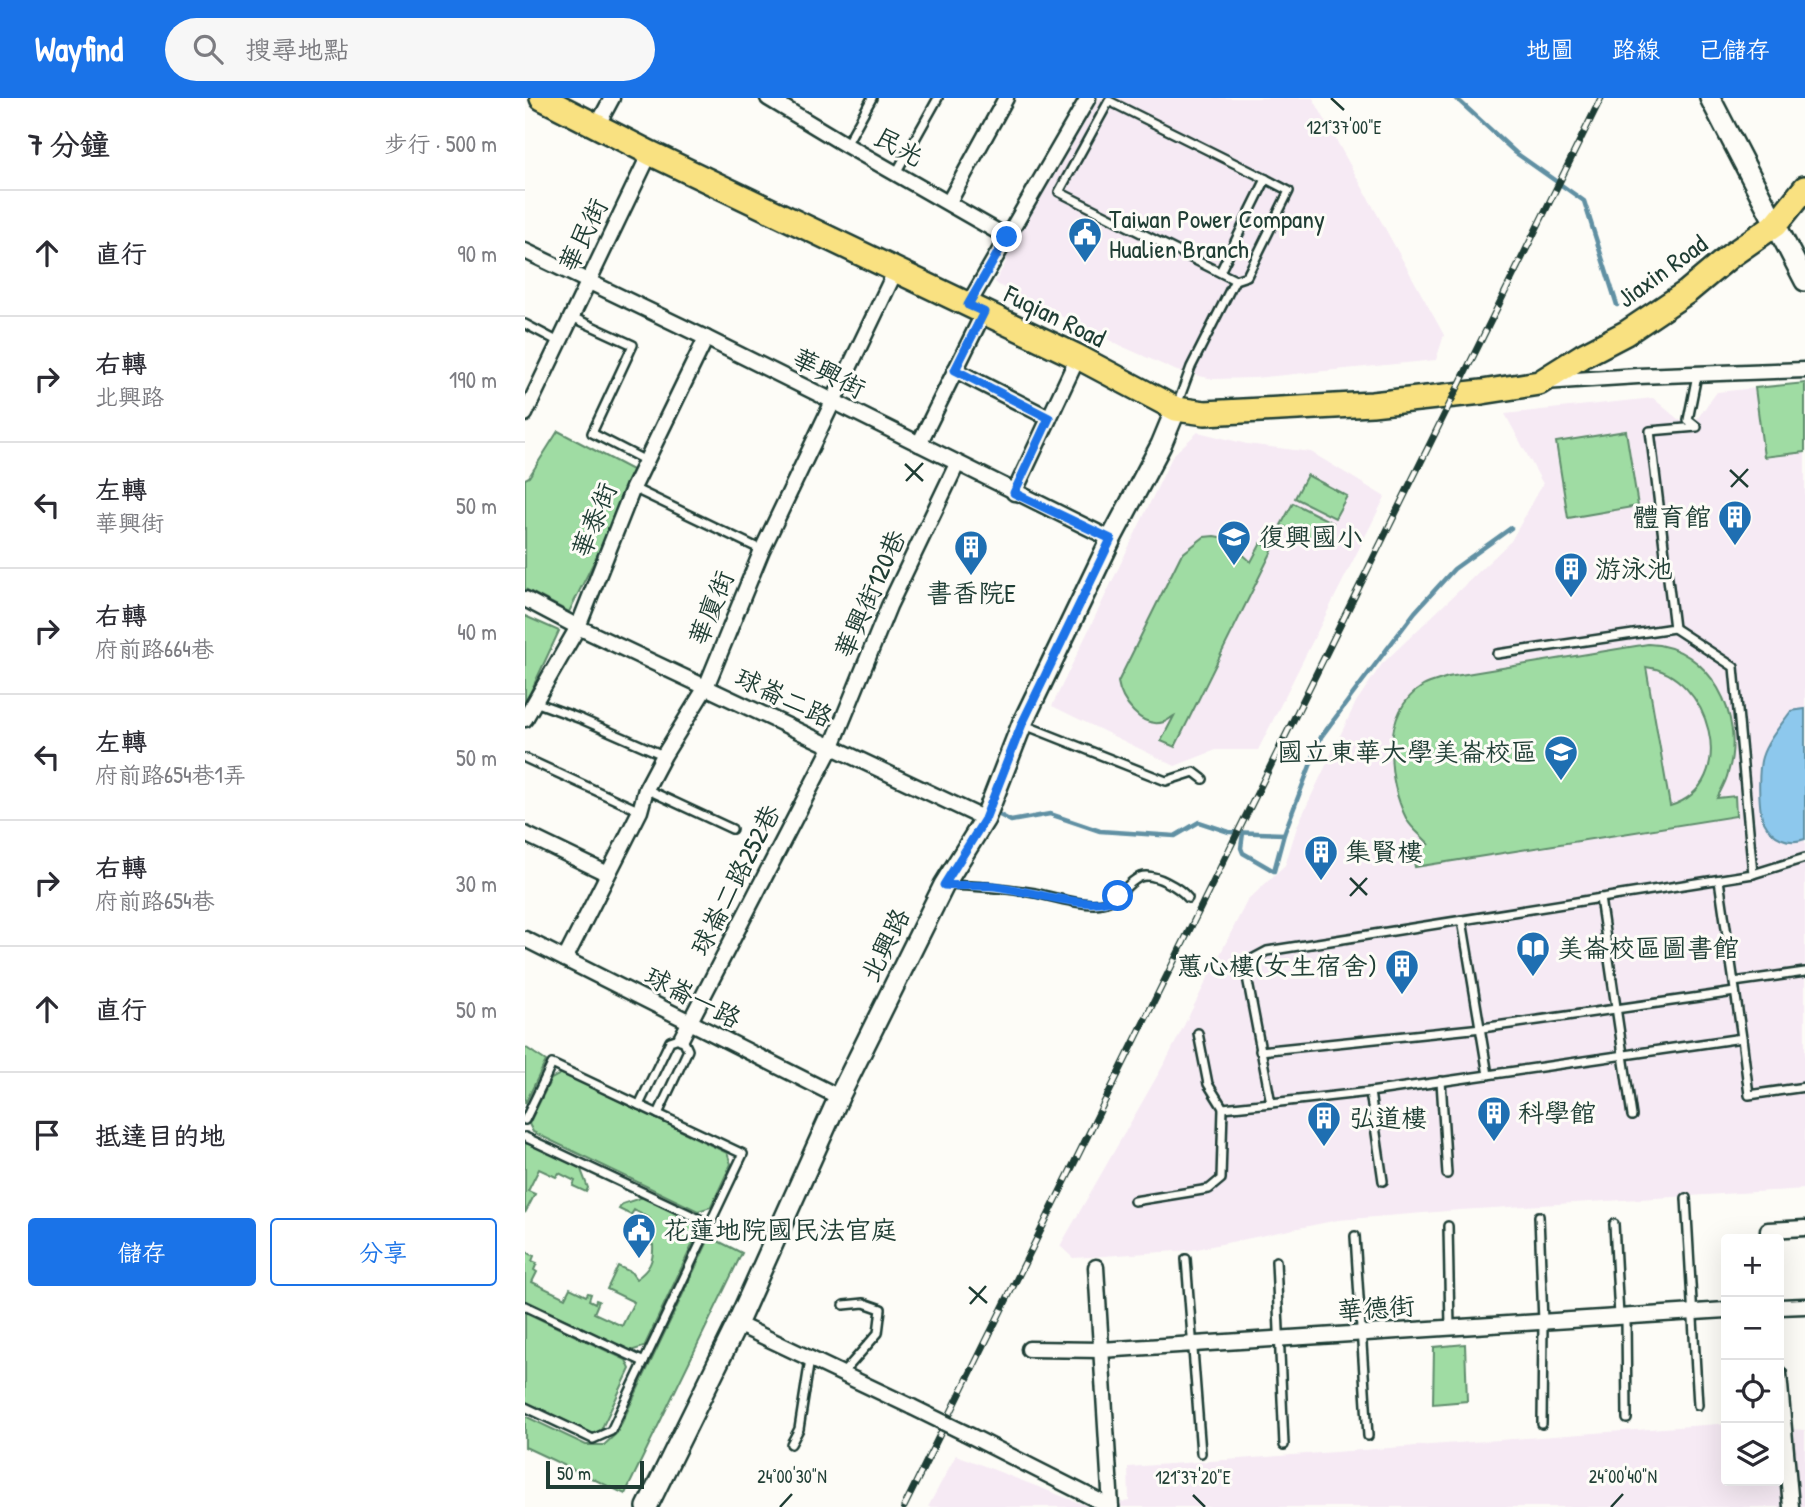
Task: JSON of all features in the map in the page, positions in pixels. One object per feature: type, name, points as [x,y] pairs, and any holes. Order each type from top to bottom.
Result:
[{"type":"main road","name":"Fuqian Road","points":[[542,98],[895,272],[1077,357],[1175,409],[1205,413],[1334,407],[1447,396],[1539,383]]},
{"type":"main road","name":"Jiaxin Road","points":[[1539,383],[1626,333],[1687,292],[1730,256],[1776,224],[1805,188]]},
{"type":"street","points":[[597,126],[612,98]]},
{"type":"street","name":"民光","points":[[768,98],[1007,237]]},
{"type":"street","points":[[949,202],[1006,98]]},
{"type":"street","points":[[919,444],[955,370],[976,308],[1007,237],[1088,98]]},
{"type":"street","points":[[1710,98],[1805,281]]},
{"type":"street","name":"華民街","points":[[525,414],[650,153]]},
{"type":"street","name":"華興街","points":[[525,251],[1111,539]]},
{"type":"street","name":"華廈街","points":[[565,959],[639,811],[646,789],[706,687],[762,550],[895,272]]},
{"type":"street","name":"華泰街","points":[[525,719],[578,627],[633,488],[706,338]]},
{"type":"street","points":[[1014,493],[1077,357]]},
{"type":"street","points":[[955,370],[1049,418]]},
{"type":"street","points":[[1539,383],[1805,370]]},
{"type":"street","name":"北興路","points":[[646,1507],[737,1324],[839,1097],[944,885],[985,819],[1022,724],[1111,539],[1161,445],[1175,409]]},
{"type":"street","name":"華興街120巷","points":[[832,746],[889,606],[957,464]]},
{"type":"street","name":"球崙二路","points":[[525,599],[578,627],[985,819]]},
{"type":"street","name":"球崙二路252巷","points":[[683,1037],[832,746]]},
{"type":"street","points":[[525,834],[606,873]]},
{"type":"street","name":"球崙一路","points":[[525,939],[839,1097]]},
{"type":"street","points":[[1768,1234],[1805,1228]]},
{"type":"street","points":[[1096,1267],[1111,1507]]},
{"type":"street","points":[[1784,1307],[1805,1306]]},
{"type":"street","name":"華德街","points":[[1029,1349],[1101,1350],[1721,1310]]},
{"type":"street","points":[[737,1324],[912,1407],[1111,1507]]},
{"type":"street","points":[[1783,1423],[1791,1507]]},
{"type":"lane","points":[[846,145],[872,98]]},
{"type":"lane","points":[[896,173],[938,98]]},
{"type":"lane","points":[[1175,409],[1191,367],[1235,280],[1247,276],[1289,191],[1109,101],[1059,192],[1235,280]]},
{"type":"lane","points":[[1220,272],[1266,179]]},
{"type":"lane","points":[[572,317],[633,345],[591,433],[646,461]]},
{"type":"lane","points":[[525,324],[559,342]]},
{"type":"lane","points":[[1674,628],[1650,431],[1697,427],[1688,420],[1697,375]]},
{"type":"lane","points":[[633,488],[762,550]]},
{"type":"lane","points":[[1497,654],[1674,628],[1734,667],[1753,874]]},
{"type":"lane","points":[[534,702],[582,719],[664,755]]},
{"type":"lane","points":[[1022,724],[1166,781],[1193,772],[1203,779]]},
{"type":"lane","points":[[525,758],[639,811]]},
{"type":"lane","points":[[646,789],[732,829]]},
{"type":"lane","points":[[1271,1103],[1247,977],[1252,959],[1267,950],[1719,880],[1753,874],[1805,858]]},
{"type":"lane","points":[[944,885],[995,886],[1094,904],[1112,901],[1140,877],[1148,877],[1171,883],[1181,889],[1188,898]]},
{"type":"lane","points":[[1719,880],[1749,1095],[1805,1087]]},
{"type":"lane","points":[[1600,898],[1632,1116]]},
{"type":"lane","points":[[1462,920],[1488,1075]]},
{"type":"lane","points":[[1734,982],[1805,972]]},
{"type":"lane","points":[[1260,1051],[1482,1028],[1735,992]]},
{"type":"lane","points":[[1134,1201],[1209,1189],[1221,1179],[1223,1108],[1208,1084],[1198,1033]]},
{"type":"lane","points":[[639,1105],[670,1041],[683,1037],[688,1050],[658,1114]]},
{"type":"lane","points":[[1223,1108],[1370,1091],[1742,1038]]},
{"type":"lane","points":[[525,1120],[552,1064],[743,1154],[611,1432],[593,1439],[525,1407]]},
{"type":"lane","points":[[1441,1081],[1447,1174]]},
{"type":"lane","points":[[1370,1091],[1383,1181]]},
{"type":"lane","points":[[525,1137],[710,1224]]},
{"type":"lane","points":[[1686,1198],[1698,1405]]},
{"type":"lane","points":[[1539,1216],[1543,1322],[1542,1424]]},
{"type":"lane","points":[[1614,1224],[1623,1317],[1627,1419]]},
{"type":"lane","points":[[1448,1226],[1450,1328]]},
{"type":"lane","points":[[1355,1236],[1368,1437]]},
{"type":"lane","points":[[1186,1259],[1201,1453]]},
{"type":"lane","points":[[1276,1261],[1284,1445]]},
{"type":"lane","points":[[842,1374],[878,1333],[881,1309],[864,1303],[843,1305]]},
{"type":"lane","points":[[525,1306],[644,1362]]},
{"type":"lane","points":[[791,1444],[799,1429],[810,1358]]},
{"type":"shaded area","points":[[1099,98],[1313,98],[1444,335],[1436,360],[1255,378],[1213,379],[1177,371],[1000,286],[995,282],[1007,260],[1005,258]]},
{"type":"shaded area","name":"國立東華大學美崙校區","points":[[1805,383],[1805,1189],[1338,1220],[1192,1250],[1073,1258],[1060,1246],[1168,1057],[1247,901],[1285,865],[1298,824],[1356,702],[1382,664],[1511,541],[1543,484],[1505,414],[1653,398],[1679,420],[1688,420],[1697,419],[1717,392]]},
{"type":"shaded area","name":"復興國小","points":[[1198,432],[1247,444],[1311,452],[1385,497],[1258,750],[1216,750],[1175,766],[1052,706],[1173,455]]},
{"type":"shaded area","points":[[1718,1424],[1721,1425],[1721,1486],[1784,1486],[1784,1428],[1805,1430],[1805,1507],[1093,1507],[1129,1501],[1128,1467]]},
{"type":"shaded area","points":[[956,1455],[1090,1507],[928,1507]]},
{"type":"green space","points":[[1805,383],[1805,452],[1764,457],[1755,388]]},
{"type":"green space","points":[[558,431],[638,473],[569,612],[525,589],[525,479],[529,477]]},
{"type":"green space","points":[[1626,431],[1638,506],[1568,518],[1556,442]]},
{"type":"green space","points":[[1307,475],[1347,496],[1335,518],[1295,498]]},
{"type":"green space","points":[[1293,503],[1333,523],[1321,546],[1281,525]]},
{"type":"green space","points":[[1204,537],[1225,538],[1251,562],[1261,543],[1273,549],[1175,747],[1161,741],[1174,716],[1165,722],[1156,723],[1140,717],[1128,705],[1118,682],[1181,555]]},
{"type":"green space","points":[[525,616],[559,631],[525,704]]},
{"type":"green space","points":[[1648,644],[1670,648],[1689,657],[1705,671],[1718,688],[1727,708],[1732,730],[1732,751],[1727,776],[1717,798],[1735,796],[1736,816],[1415,867],[1411,847],[1429,844],[1409,823],[1400,804],[1392,767],[1394,730],[1400,712],[1409,698],[1423,686],[1448,677]],"holes":[[[1646,667],[1668,674],[1686,689],[1700,708],[1709,731],[1711,754],[1705,776],[1692,794],[1670,806]]]},
{"type":"green space","points":[[525,1047],[546,1061],[525,1104]]},
{"type":"green space","points":[[562,1073],[727,1153],[731,1164],[711,1207],[698,1211],[533,1132],[529,1124],[551,1079]]},
{"type":"green space","points":[[529,1143],[580,1167],[588,1188],[586,1192],[573,1186],[575,1181],[559,1173],[556,1177],[539,1169],[528,1191],[535,1194],[525,1213],[525,1144]]},
{"type":"green space","points":[[643,1197],[692,1221],[698,1233],[644,1347],[630,1351],[525,1300],[525,1251],[534,1256],[532,1261],[537,1263],[534,1270],[537,1272],[532,1282],[565,1298],[570,1288],[586,1296],[591,1294],[589,1300],[595,1303],[596,1300],[599,1301],[594,1313],[622,1326],[634,1302],[607,1289],[618,1266],[631,1272],[636,1279],[644,1272],[653,1256],[653,1245],[637,1242],[639,1237],[646,1240],[650,1232],[645,1229],[650,1219],[634,1210],[631,1215],[619,1209],[622,1204]]},
{"type":"green space","points":[[710,1237],[742,1253],[625,1494],[525,1447],[525,1416],[586,1445],[604,1445],[617,1433]]},
{"type":"green space","points":[[525,1312],[626,1360],[630,1369],[601,1430],[593,1434],[525,1402]]},
{"type":"green space","points":[[1465,1344],[1467,1401],[1433,1404],[1434,1347]]},
{"type":"water","points":[[1805,709],[1805,839],[1793,841],[1776,836],[1764,822],[1759,790],[1761,763],[1767,745],[1791,711]]},
{"type":"waterway","points":[[1456,98],[1516,153],[1584,201],[1617,305]]},
{"type":"waterway","points":[[996,813],[1011,821],[1050,814],[1100,831],[1175,836],[1199,822],[1229,832],[1284,834],[1321,737],[1415,612],[1454,569],[1511,528]]},
{"type":"waterway","points":[[1243,833],[1243,853],[1274,871],[1284,834]]},
{"type":"railway","points":[[904,1507],[1601,98]]},
{"type":"place","name":"Taiwan Power Company Hualien Branch","points":[[1085,264]]},
{"type":"place","name":"體育館","points":[[1735,547]]},
{"type":"place","name":"復興國小","points":[[1234,567]]},
{"type":"place","name":"書香院E","points":[[971,577]]},
{"type":"place","name":"游泳池","points":[[1571,599]]},
{"type":"place","name":"國立東華大學美崙校區","points":[[1561,782]]},
{"type":"place","name":"集賢樓","points":[[1321,882]]},
{"type":"place","name":"美崙校區圖書館","points":[[1533,978]]},
{"type":"place","name":"蕙心樓(女生宿舍)","points":[[1402,996]]},
{"type":"place","name":"科學館","points":[[1494,1143]]},
{"type":"place","name":"弘道樓","points":[[1324,1148]]},
{"type":"place","name":"花蓮地院國民法官庭","points":[[639,1260]]},
{"type":"route","points":[[1007,237],[968,305],[984,312],[955,370],[1049,418],[1014,493],[1111,539],[1022,724],[985,819],[944,885],[995,886],[1094,904],[1112,901],[1118,896]]}]
